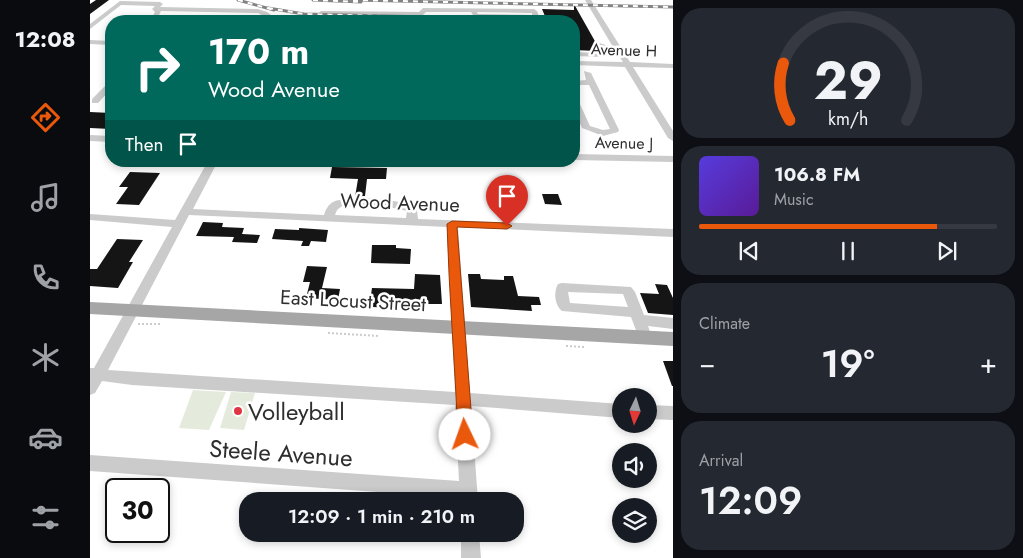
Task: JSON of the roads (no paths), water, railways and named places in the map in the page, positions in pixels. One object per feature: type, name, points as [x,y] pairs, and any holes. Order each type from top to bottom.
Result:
[{"type":"main road","name":"East Locust Street","points":[[90,308],[673,339]]},
{"type":"street","points":[[106,15],[120,3],[160,4],[154,15]]},
{"type":"street","points":[[590,4],[673,138]]},
{"type":"street","points":[[223,15],[227,10],[258,11],[266,15]]},
{"type":"street","points":[[475,14],[534,11],[535,15]]},
{"type":"street","points":[[156,12],[206,15]]},
{"type":"street","points":[[319,15],[321,13],[334,12],[495,15]]},
{"type":"street","points":[[90,28],[105,16]]},
{"type":"street","points":[[90,39],[105,42]]},
{"type":"street","points":[[604,55],[599,45],[610,47]]},
{"type":"street","points":[[90,49],[105,50]]},
{"type":"street","points":[[580,54],[604,55],[605,57],[616,59]]},
{"type":"street","name":"Avenue H","points":[[580,63],[673,66]]},
{"type":"street","points":[[580,66],[590,80],[615,130],[603,133],[586,128],[580,114]]},
{"type":"street","points":[[580,84],[590,80]]},
{"type":"street","points":[[92,104],[105,91]]},
{"type":"street","points":[[92,104],[105,103]]},
{"type":"street","points":[[90,138],[105,139]]},
{"type":"street","name":"Avenue J","points":[[580,157],[673,159]]},
{"type":"street","points":[[90,389],[94,375],[132,310],[210,167]]},
{"type":"street","points":[[328,218],[334,206],[341,203],[397,204],[407,206],[412,210],[412,222]]},
{"type":"street","name":"Wood Avenue","points":[[186,212],[673,233]]},
{"type":"street","points":[[90,217],[179,224]]},
{"type":"street","points":[[452,224],[468,492]]},
{"type":"street","points":[[645,337],[638,316],[629,292],[626,290],[562,287],[560,289],[566,308],[638,316],[673,324]]},
{"type":"street","points":[[94,375],[612,410]]},
{"type":"street","points":[[658,412],[673,413]]},
{"type":"street","name":"Steele Avenue","points":[[90,463],[422,492]]},
{"type":"street","points":[[470,542],[471,558]]},
{"type":"railway","points":[[238,0],[274,10]]},
{"type":"railway","points":[[313,0],[361,2]]},
{"type":"railway","points":[[353,0],[673,7]]},
{"type":"railway","points":[[268,8],[304,14],[344,15]]},
{"type":"place","name":"Volleyball","points":[[238,411]]}]
